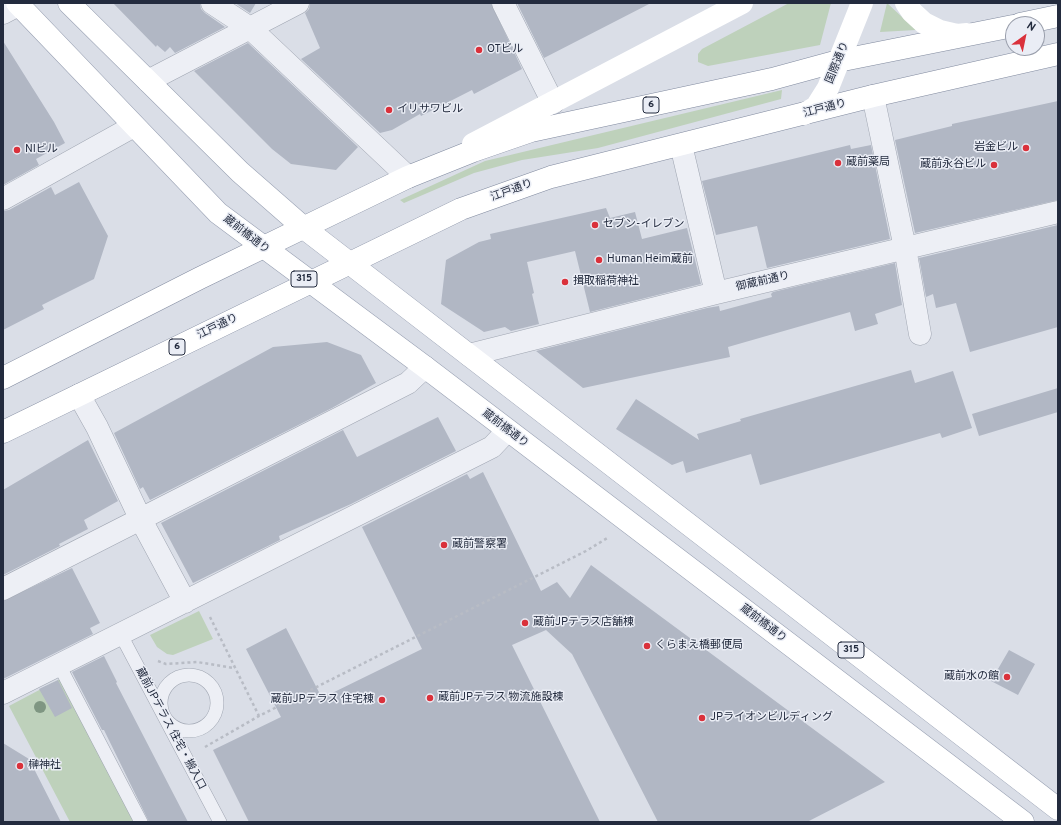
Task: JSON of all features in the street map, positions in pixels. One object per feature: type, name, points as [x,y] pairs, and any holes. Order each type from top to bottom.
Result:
[{"type":"main road","name":"315","points":[[69,3],[260,191],[304,228],[1058,809]]},
{"type":"main road","points":[[408,177],[742,3]]},
{"type":"main road","name":"国際通り","points":[[804,114],[816,107],[822,98],[862,3]]},
{"type":"main road","points":[[906,3],[912,12],[924,23],[940,31],[957,35],[975,34]]},
{"type":"main road","name":"蔵前橋通り","points":[[13,7],[134,126],[218,213],[309,283],[424,367],[1023,822]]},
{"type":"main road","points":[[1045,19],[1058,16]]},
{"type":"main road","name":"6","points":[[3,378],[200,278],[408,177],[472,151],[531,131],[772,79],[838,61],[1005,28]]},
{"type":"main road","name":"江戸通り","points":[[3,432],[468,206],[551,177],[873,96],[1058,54]]},
{"type":"street","points":[[212,3],[250,28],[408,177]]},
{"type":"street","points":[[148,82],[298,3]]},
{"type":"street","points":[[503,3],[553,102]]},
{"type":"street","points":[[873,96],[905,248],[920,334]]},
{"type":"street","points":[[3,199],[134,126]]},
{"type":"street","points":[[681,145],[716,293]]},
{"type":"street","name":"御蔵前通り","points":[[469,355],[716,293],[1058,212]]},
{"type":"street","points":[[3,590],[140,518],[408,383],[424,367]]},
{"type":"street","points":[[78,395],[97,427],[140,518],[192,599]]},
{"type":"street","points":[[3,693],[492,447],[507,431]]},
{"type":"lane","name":"蔵前JPテラス 住宅・搬入口","points":[[128,631],[143,677],[220,822]]},
{"type":"lane","points":[[59,665],[141,822]]},
{"type":"lane","points":[[143,677],[152,680],[164,680],[186,675],[196,676],[204,680],[213,690],[217,702],[216,712],[212,720],[205,726],[178,742]]},
{"type":"lane","points":[[177,678],[169,683],[162,695],[161,709],[165,718],[171,725],[179,730],[197,730],[205,726]]},
{"type":"path","points":[[208,753],[205,746],[259,716],[586,551],[611,535]]},
{"type":"path","points":[[192,599],[235,668],[259,716]]},
{"type":"path","points":[[128,631],[152,656],[158,661],[166,664],[197,662],[235,668]]},
{"type":"green space","points":[[789,3],[831,3],[820,45],[708,66],[698,62],[698,54],[702,49]]},
{"type":"green space","points":[[887,3],[916,30],[880,32]]},
{"type":"green space","points":[[782,90],[781,99],[598,148],[522,160],[474,173],[404,203],[400,200],[485,161]]},
{"type":"green space","points":[[199,611],[213,639],[173,655],[167,654],[157,647],[150,635]]},
{"type":"green space","points":[[60,679],[135,822],[70,822],[9,706]]},
{"type":"building","points":[[113,3],[200,3],[201,9],[205,13],[225,27],[175,53],[170,47],[165,52],[157,45],[156,47]]},
{"type":"building","points":[[235,3],[256,3],[250,13]]},
{"type":"building","points":[[310,3],[491,3],[522,69],[474,94],[472,90],[421,116],[420,114],[392,130],[380,133],[301,59],[320,48],[305,13],[309,9]]},
{"type":"building","points":[[517,3],[651,3],[544,58]]},
{"type":"building","points":[[3,41],[54,122],[65,143],[36,159],[39,165],[3,185]]},
{"type":"building","points":[[248,43],[358,147],[336,170],[291,164],[272,149],[194,71]]},
{"type":"building","points":[[1058,101],[1058,200],[915,233],[895,140],[952,126],[952,124]]},
{"type":"building","points":[[850,145],[851,149],[871,145],[890,239],[767,268],[757,226],[716,235],[702,181]]},
{"type":"building","points":[[79,182],[108,236],[94,279],[42,305],[44,309],[3,330],[3,211],[9,210],[51,187],[55,195]]},
{"type":"building","points":[[606,208],[610,218],[635,212],[642,239],[687,228],[701,284],[590,312],[575,251],[527,262],[539,324],[511,331],[505,327],[484,332],[441,304],[446,260],[479,242],[491,239],[490,234]]},
{"type":"building","points":[[1058,225],[1058,327],[970,352],[956,303],[936,308],[933,294],[926,297],[919,258]]},
{"type":"building","points":[[895,263],[902,305],[875,314],[878,324],[855,331],[850,312],[728,347],[730,357],[583,388],[536,351],[707,308],[719,306],[720,311],[772,297],[771,294],[773,292]]},
{"type":"building","points":[[327,342],[361,355],[376,383],[332,408],[150,500],[143,487],[140,489],[114,433],[273,347]]},
{"type":"building","points":[[911,370],[915,383],[953,371],[972,428],[942,438],[940,433],[760,485],[751,454],[686,473],[683,461],[672,465],[616,429],[636,399],[699,440],[697,434],[741,421],[740,419]]},
{"type":"building","points":[[1058,388],[1058,412],[979,436],[972,414]]},
{"type":"building","points":[[438,417],[456,451],[351,504],[279,536],[280,540],[193,583],[161,523],[343,430],[357,457]]},
{"type":"building","points":[[88,440],[118,501],[84,520],[88,529],[59,544],[60,546],[3,575],[3,490]]},
{"type":"building","points":[[483,472],[541,591],[557,582],[570,598],[591,565],[885,782],[807,822],[658,822],[572,654],[546,630],[512,645],[600,822],[249,822],[213,750],[281,717],[246,649],[286,628],[322,698],[422,649],[362,527],[467,474],[470,479]]},
{"type":"building","points":[[72,568],[100,623],[90,628],[93,634],[3,679],[3,601]]},
{"type":"building","points":[[1009,650],[1035,664],[1018,695],[991,681]]},
{"type":"building","points":[[104,656],[117,682],[116,683],[188,822],[149,822],[104,730],[102,730],[72,672]]},
{"type":"building","points":[[58,680],[72,708],[55,717],[39,689]]},
{"type":"building","name":"榊神社","points":[[3,743],[29,759],[61,822],[3,822]]},
{"type":"place","name":"OTビル","points":[[479,50]]},
{"type":"place","name":"イリサワビル","points":[[389,110]]},
{"type":"place","name":"岩金ビル","points":[[1026,148]]},
{"type":"place","name":"NIビル","points":[[17,150]]},
{"type":"place","name":"蔵前薬局","points":[[838,163]]},
{"type":"place","name":"蔵前永谷ビル","points":[[994,165]]},
{"type":"place","name":"セブン-イレブン","points":[[595,225]]},
{"type":"place","name":"Human Heim蔵前","points":[[599,260]]},
{"type":"place","name":"揖取稲荷神社","points":[[565,282]]},
{"type":"place","name":"蔵前警察署","points":[[444,545]]},
{"type":"place","name":"蔵前JPテラス店舗棟","points":[[525,623]]},
{"type":"place","name":"くらまえ橋郵便局","points":[[647,646]]},
{"type":"place","name":"蔵前水の館","points":[[1007,677]]},
{"type":"place","name":"蔵前JPテラス 物流施設棟","points":[[430,698]]},
{"type":"place","name":"蔵前JPテラス 住宅棟","points":[[382,700]]},
{"type":"place","name":"JPライオンビルディング","points":[[702,718]]},
{"type":"place","name":"榊神社","points":[[20,766]]}]
